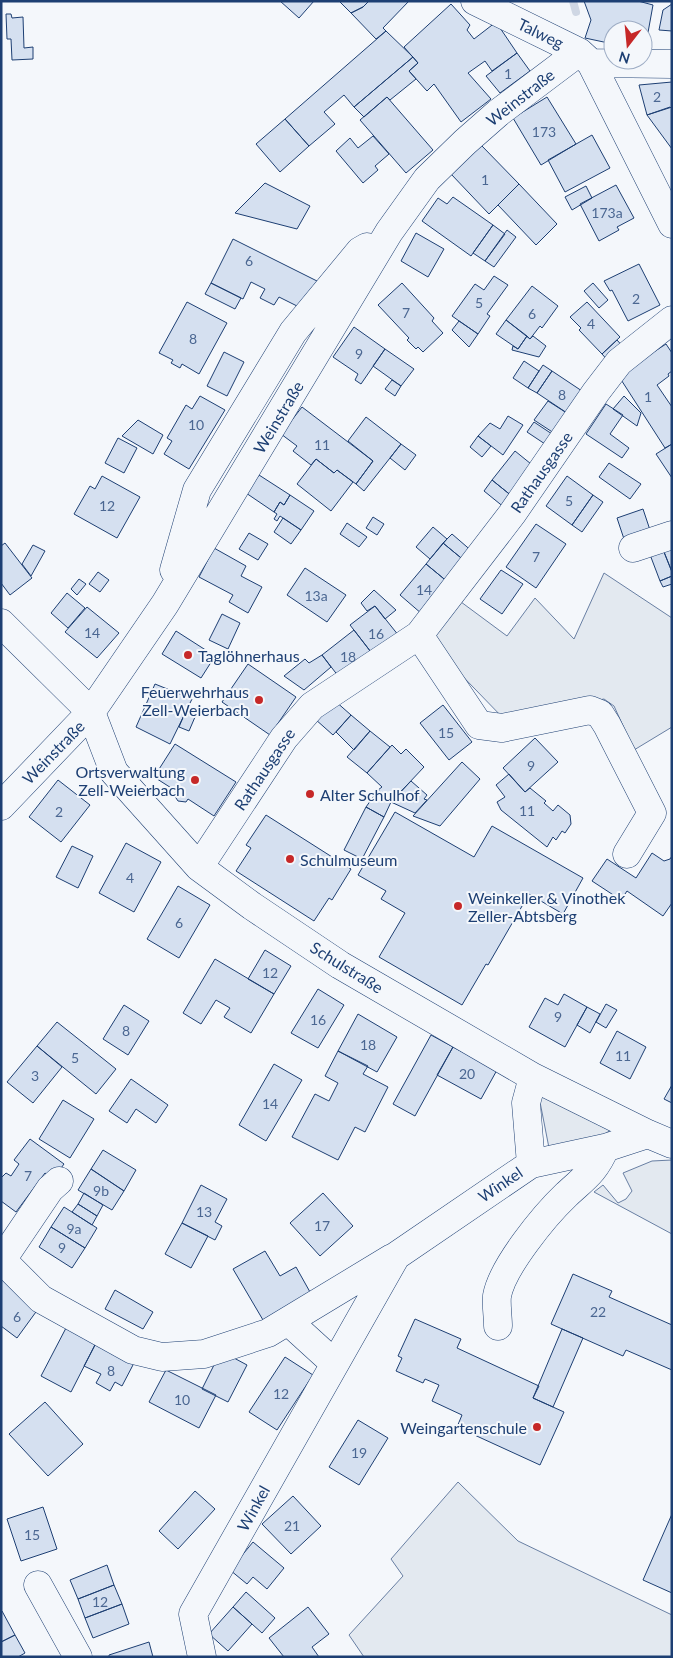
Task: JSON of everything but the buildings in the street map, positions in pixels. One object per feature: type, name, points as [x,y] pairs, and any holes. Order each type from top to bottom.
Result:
[{"type":"street","name":"Talweg","points":[[475,1],[585,58]]},
{"type":"street","points":[[585,58],[672,64]]},
{"type":"street","points":[[585,58],[672,224]]},
{"type":"street","name":"Weinstraße","points":[[1,806],[91,712],[165,604],[389,232],[427,179],[498,113],[585,58]]},
{"type":"street","name":"Rathausgasse","points":[[198,867],[284,738],[298,721],[312,706],[419,635],[512,514],[596,392],[619,362],[672,320]]},
{"type":"street","points":[[633,548],[672,535]]},
{"type":"street","points":[[3,629],[91,712]]},
{"type":"street","points":[[419,635],[479,726],[502,728],[590,710],[600,714],[652,813],[627,854]]},
{"type":"street","name":"Schulstraße","points":[[91,712],[114,772],[198,867],[340,965],[532,1077],[660,1139]]},
{"type":"street","name":"Winkel","points":[[530,1164],[526,1103],[532,1077]]},
{"type":"street","name":"Winkel","points":[[2,1259],[41,1299],[133,1350],[162,1357],[204,1354],[268,1333],[289,1322],[396,1256],[530,1164],[605,1148],[660,1139]]},
{"type":"street","points":[[498,1326],[497,1295],[509,1266],[529,1237],[565,1196],[599,1164],[605,1148]]},
{"type":"street","points":[[2,1259],[50,1189],[59,1181]]},
{"type":"street","name":"Winkel","points":[[202,1657],[193,1614],[396,1256]]},
{"type":"street","points":[[289,1322],[334,1363]]},
{"type":"street","points":[[38,1585],[78,1657]]},
{"type":"shaded area","points":[[604,573],[672,618],[672,727],[634,750],[614,706],[604,699],[505,720],[443,656],[435,635],[457,599],[507,636],[535,598],[574,639]]},
{"type":"shaded area","points":[[541,1090],[610,1130],[603,1136],[550,1153],[540,1102]]},
{"type":"shaded area","points":[[672,1160],[672,1234],[594,1192],[603,1185],[618,1203],[626,1199],[632,1191],[623,1173],[652,1161]]},
{"type":"shaded area","points":[[458,1482],[518,1541],[672,1615],[672,1657],[364,1657],[349,1635],[403,1576],[391,1559]]},
{"type":"waterway","points":[[573,1],[576,12]]},
{"type":"place","name":"Taglöhnerhaus","points":[[188,655]]},
{"type":"place","name":"Feuerwehrhaus Zell-Weierbach","points":[[259,700]]},
{"type":"place","name":"Ortsverwaltung Zell-Weierbach","points":[[195,780]]},
{"type":"place","name":"Alter Schulhof","points":[[310,794]]},
{"type":"place","name":"Schulmuseum","points":[[290,859]]},
{"type":"place","name":"Weinkeller & Vinothek Zeller-Abtsberg","points":[[458,906]]},
{"type":"place","name":"Weingartenschule","points":[[537,1427]]}]
